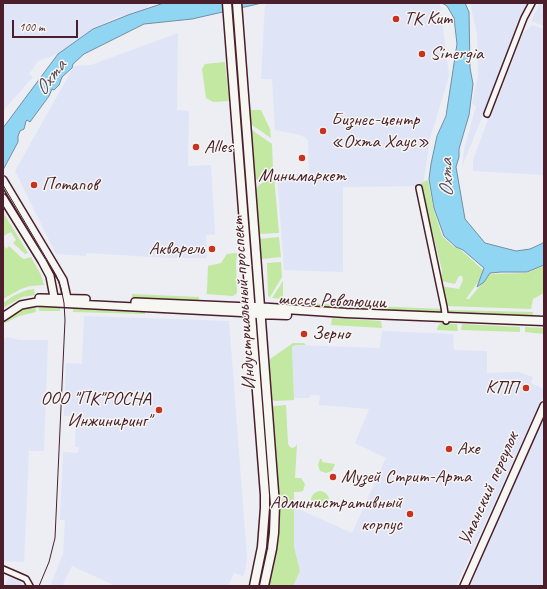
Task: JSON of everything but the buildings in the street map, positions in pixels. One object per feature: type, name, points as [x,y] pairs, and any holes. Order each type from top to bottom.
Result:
[{"type":"main road","name":"Индустриальный проспект","points":[[227,3],[258,396],[265,508],[262,547],[254,586]]},
{"type":"main road","name":"Индустриальный проспект","points":[[237,3],[275,505],[273,541],[264,586]]},
{"type":"main road","points":[[228,22],[238,21]]},
{"type":"main road","name":"шоссе Революции","points":[[251,310],[283,309],[544,325]]},
{"type":"main road","name":"шоссе Революции","points":[[446,319],[544,321]]},
{"type":"street","points":[[487,114],[524,18],[532,3]]},
{"type":"street","points":[[3,180],[63,280],[64,300]]},
{"type":"street","points":[[419,188],[446,319]]},
{"type":"street","points":[[3,198],[50,276],[54,297]]},
{"type":"street","name":"шоссе Революции","points":[[3,312],[18,301],[54,297],[64,300]]},
{"type":"street","name":"шоссе Революции","points":[[3,317],[21,305],[64,300],[251,310]]},
{"type":"street","name":"Уманский переулок","points":[[464,586],[544,406]]},
{"type":"street","points":[[3,568],[23,578],[29,584]]},
{"type":"shaded area","points":[[3,3],[150,3],[144,11],[117,17],[94,28],[58,54],[38,61],[29,74],[33,77],[3,111]]},
{"type":"shaded area","points":[[272,3],[440,4],[449,76],[430,139],[423,186],[343,187],[343,272],[284,270],[277,174],[309,173],[308,140],[301,135],[275,130],[272,79],[261,79],[265,5]]},
{"type":"shaded area","points":[[470,3],[528,3],[462,167],[464,150],[476,106],[472,104],[478,76],[477,34]]},
{"type":"shaded area","points":[[540,3],[544,3],[544,26],[531,21]]},
{"type":"shaded area","points":[[533,25],[544,29],[544,175],[473,171],[473,160],[497,95],[500,94],[523,33]]},
{"type":"shaded area","points":[[178,33],[177,110],[189,111],[188,166],[211,165],[215,234],[206,235],[207,258],[169,258],[86,253],[86,256],[56,254],[15,171],[74,66],[91,65]]},
{"type":"shaded area","points":[[84,316],[229,321],[247,558],[243,576],[234,573],[228,586],[116,586],[72,566],[62,586],[55,586],[51,584],[63,554],[65,520],[60,520],[63,452],[78,453],[79,447],[75,447],[76,416],[64,416],[66,363],[82,364]]},
{"type":"shaded area","points":[[382,331],[453,334],[454,350],[487,351],[487,373],[518,372],[533,377],[531,383],[544,389],[544,394],[456,586],[293,586],[300,571],[294,547],[294,507],[352,533],[386,458],[355,443],[369,409],[319,405],[320,395],[310,395],[309,398],[294,398],[292,347],[295,345],[380,348]]},
{"type":"shaded area","points":[[7,337],[20,340],[48,340],[44,451],[29,451],[24,562],[3,561],[3,340]]},
{"type":"shaded area","points":[[544,417],[544,586],[468,586]]},
{"type":"shaded area","points":[[9,577],[21,582],[23,586],[3,586]]},
{"type":"green space","points":[[225,62],[229,101],[213,102],[206,98],[202,69],[205,64]]},
{"type":"green space","points":[[250,110],[261,110],[270,129],[271,138],[249,123],[248,112]]},
{"type":"green space","points":[[249,128],[272,144],[273,170],[253,182]]},
{"type":"green space","points":[[274,176],[279,233],[258,234],[254,193],[259,185]]},
{"type":"green space","points":[[428,180],[433,207],[442,236],[453,246],[462,251],[483,270],[480,279],[466,299],[469,299],[490,274],[527,273],[544,266],[544,293],[533,299],[531,309],[446,306],[441,286],[459,289],[463,280],[462,276],[459,276],[455,284],[441,281],[442,270],[421,183]]},
{"type":"green space","points":[[3,212],[28,253],[25,254],[13,243],[16,240],[11,232],[3,236]]},
{"type":"green space","points":[[279,237],[281,257],[262,259],[258,246],[258,239]]},
{"type":"green space","points":[[3,244],[6,249],[9,246],[24,259],[31,257],[41,275],[44,285],[30,286],[21,289],[3,299]]},
{"type":"green space","points":[[237,253],[237,293],[233,296],[206,294],[208,266],[221,263],[227,254]]},
{"type":"green space","points":[[281,262],[282,277],[270,297],[268,296],[267,263]]},
{"type":"green space","points":[[283,281],[283,299],[272,298]]},
{"type":"green space","points":[[34,289],[35,295],[22,297],[3,308],[3,303],[13,296],[27,290]]},
{"type":"green space","points":[[132,294],[199,297],[199,299],[198,301],[175,301],[138,299],[132,298]]},
{"type":"green space","points":[[283,302],[344,305],[342,309],[283,306]]},
{"type":"green space","points":[[35,305],[36,312],[19,316],[3,324],[3,320],[22,308]]},
{"type":"green space","points":[[39,305],[60,306],[60,311],[39,311]]},
{"type":"green space","points":[[351,305],[443,309],[441,313],[355,310]]},
{"type":"green space","points":[[73,306],[145,311],[145,314],[73,312]]},
{"type":"green space","points":[[448,310],[533,312],[533,316],[450,314]]},
{"type":"green space","points":[[332,318],[381,321],[382,328],[331,325]]},
{"type":"green space","points":[[441,323],[457,324],[458,331],[437,330]]},
{"type":"green space","points":[[462,324],[520,327],[520,332],[461,330]]},
{"type":"green space","points":[[525,327],[544,328],[544,334],[525,332]]},
{"type":"green space","points":[[293,343],[304,343],[306,345],[295,345],[292,347],[294,400],[275,401],[271,399],[269,374],[270,359]]},
{"type":"green space","points":[[286,405],[288,444],[292,448],[297,444],[295,478],[301,478],[305,484],[303,491],[294,492],[294,547],[300,571],[293,586],[268,586],[275,553],[279,520],[272,407]]},
{"type":"green space","points":[[320,459],[322,459],[322,462],[335,464],[332,471],[326,473],[320,471],[318,465]]},
{"type":"green space","points":[[316,491],[324,491],[329,496],[327,507],[324,509],[316,509],[311,504],[311,496]]},
{"type":"water","name":"Охта","points":[[164,3],[262,3],[192,19],[144,24],[84,54],[62,77],[59,85],[54,90],[52,89],[49,96],[30,122],[27,120],[26,121],[24,129],[20,131],[18,136],[18,142],[3,170],[3,128],[58,54],[93,29]]},
{"type":"water","name":"Охта","points":[[442,3],[465,3],[469,12],[470,68],[473,84],[469,115],[459,149],[459,157],[456,167],[465,219],[485,243],[516,251],[530,249],[544,242],[544,265],[527,272],[490,273],[484,282],[477,287],[484,268],[444,236],[434,208],[429,179],[437,136],[446,116],[457,44],[454,18],[447,6]]},
{"type":"tram line","points":[[3,185],[56,275],[61,288],[64,303],[65,320],[55,538],[49,562],[39,586]]},
{"type":"place","name":"ТК Кит","points":[[396,19]]},
{"type":"place","name":"Sinergia","points":[[422,54]]},
{"type":"place","name":"Бизнес-центр «Охта Хаус»","points":[[323,131]]},
{"type":"place","name":"Alles","points":[[196,147]]},
{"type":"place","name":"Минимаркет","points":[[302,158]]},
{"type":"place","name":"Потапов","points":[[34,185]]},
{"type":"place","name":"Акварель","points":[[212,249]]},
{"type":"place","name":"Зерно","points":[[304,334]]},
{"type":"place","name":"КПП","points":[[526,388]]},
{"type":"place","name":"ООО \"ПК\"РОСНА Инжиниринг\"","points":[[159,410]]},
{"type":"place","name":"Ахе","points":[[449,449]]},
{"type":"place","name":"Музей Стрит-Арта","points":[[333,477]]},
{"type":"place","name":"Административный корпус","points":[[410,514]]}]
